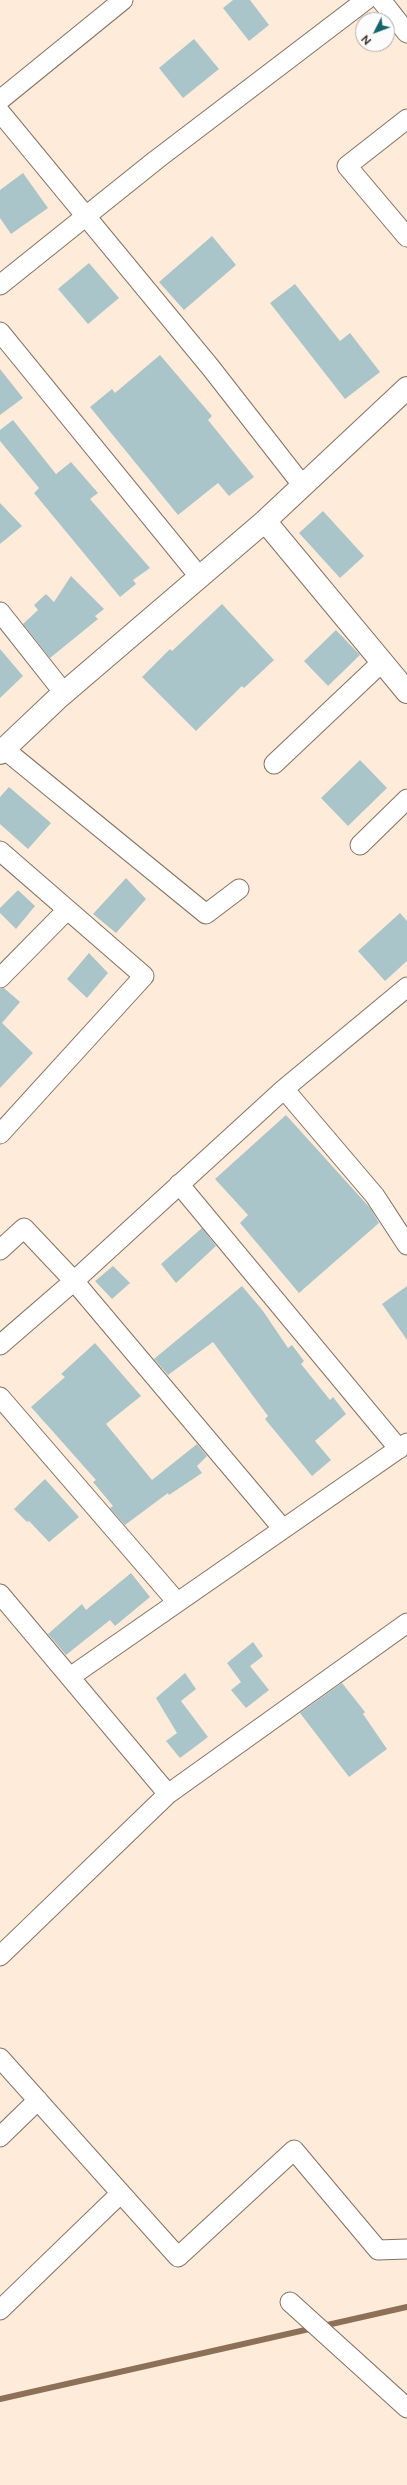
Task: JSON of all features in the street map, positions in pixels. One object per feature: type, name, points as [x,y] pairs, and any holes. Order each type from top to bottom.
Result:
[{"type":"street","points":[[0,100],[123,0]]},
{"type":"street","points":[[0,285],[85,217],[366,0]]},
{"type":"street","points":[[381,0],[407,33]]},
{"type":"street","points":[[0,112],[211,368],[303,486]]},
{"type":"street","points":[[407,119],[347,166],[407,237]]},
{"type":"street","points":[[0,332],[198,576]]},
{"type":"street","points":[[239,889],[206,914],[2,751],[64,693],[198,576],[264,521],[407,388]]},
{"type":"street","points":[[264,521],[407,692]]},
{"type":"street","points":[[0,612],[64,693]]},
{"type":"street","points":[[274,764],[382,662]]},
{"type":"street","points":[[360,845],[407,799]]},
{"type":"street","points":[[0,851],[144,976],[0,1134]]},
{"type":"street","points":[[0,978],[67,910]]},
{"type":"street","points":[[0,1345],[74,1281],[284,1089],[407,987]]},
{"type":"street","points":[[284,1089],[375,1196],[407,1245]]},
{"type":"street","points":[[70,1677],[403,1446],[179,1184]]},
{"type":"street","points":[[0,1250],[24,1228],[74,1281],[283,1529]]},
{"type":"street","points":[[0,1397],[177,1602]]},
{"type":"street","points":[[3,1603],[70,1677],[168,1794]]},
{"type":"street","points":[[3,1947],[168,1794],[407,1623]]},
{"type":"street","points":[[0,2058],[178,2257],[294,2150],[378,2250],[407,2249]]},
{"type":"street","points":[[0,2137],[38,2100]]},
{"type":"street","points":[[0,2310],[120,2193]]},
{"type":"street","points":[[290,2302],[407,2408]]},
{"type":"building","points":[[233,0],[250,0],[269,25],[249,41],[223,8]]},
{"type":"building","points":[[194,39],[219,69],[183,98],[159,68]]},
{"type":"building","points":[[23,173],[48,208],[11,234],[0,218],[0,190]]},
{"type":"building","points":[[212,236],[236,265],[184,310],[159,282]]},
{"type":"building","points":[[89,263],[119,298],[88,324],[58,289]]},
{"type":"building","points":[[295,284],[340,341],[350,333],[380,372],[345,399],[270,303]]},
{"type":"building","points":[[160,355],[212,416],[208,420],[254,477],[229,496],[218,483],[178,515],[90,407],[112,389],[115,393]]},
{"type":"building","points":[[0,369],[23,398],[0,415]]},
{"type":"building","points":[[13,420],[56,474],[71,462],[98,493],[90,499],[150,568],[133,580],[136,584],[120,597],[34,493],[39,488],[0,441],[0,430]]},
{"type":"building","points":[[0,503],[22,526],[0,544]]},
{"type":"building","points":[[323,511],[364,556],[340,578],[299,533]]},
{"type":"building","points":[[71,576],[104,609],[95,616],[98,619],[50,658],[23,624],[38,610],[34,605],[46,594],[54,602]]},
{"type":"building","points":[[222,604],[274,660],[244,688],[242,686],[196,731],[142,677],[170,649],[172,651]]},
{"type":"building","points":[[336,630],[360,655],[328,686],[304,661]]},
{"type":"building","points":[[0,649],[23,676],[0,698]]},
{"type":"building","points":[[360,760],[387,788],[348,826],[321,798]]},
{"type":"building","points":[[9,787],[51,823],[28,849],[0,824],[0,797]]},
{"type":"building","points":[[126,878],[146,899],[116,933],[93,914]]},
{"type":"building","points":[[18,890],[35,906],[16,929],[0,913],[0,908]]},
{"type":"building","points":[[400,913],[407,921],[407,961],[385,981],[358,951]]},
{"type":"building","points":[[89,953],[108,973],[87,998],[67,979]]},
{"type":"building","points":[[4,988],[20,1002],[2,1023],[33,1053],[0,1088],[0,989]]},
{"type":"building","points":[[286,1115],[371,1209],[379,1223],[299,1293],[240,1223],[248,1215],[215,1179]]},
{"type":"building","points":[[202,1228],[216,1246],[176,1283],[161,1264]]},
{"type":"building","points":[[113,1266],[130,1283],[112,1299],[95,1281]]},
{"type":"building","points":[[242,1286],[263,1311],[288,1348],[292,1345],[304,1361],[301,1364],[330,1400],[333,1397],[346,1414],[315,1441],[331,1460],[312,1476],[265,1419],[268,1416],[213,1342],[168,1375],[154,1359]]},
{"type":"building","points":[[407,1286],[407,1340],[382,1304]]},
{"type":"building","points":[[95,1343],[141,1396],[106,1424],[152,1480],[197,1444],[207,1456],[197,1466],[202,1473],[169,1495],[168,1493],[125,1525],[110,1508],[113,1506],[93,1482],[96,1480],[31,1407],[65,1377],[61,1374]]},
{"type":"building","points":[[45,1479],[79,1517],[49,1542],[29,1521],[27,1522],[14,1509]]},
{"type":"building","points":[[131,1573],[150,1597],[115,1626],[110,1620],[66,1655],[48,1634],[82,1604],[86,1610]]},
{"type":"building","points":[[253,1642],[263,1656],[250,1666],[269,1690],[246,1708],[231,1690],[241,1682],[227,1663]]},
{"type":"building","points":[[185,1673],[196,1689],[181,1701],[208,1737],[180,1758],[166,1741],[177,1733],[156,1698]]},
{"type":"building","points":[[342,1683],[365,1712],[363,1714],[387,1749],[349,1777],[300,1713]]},
{"type":"waterway","points":[[0,2399],[407,2307]]}]
